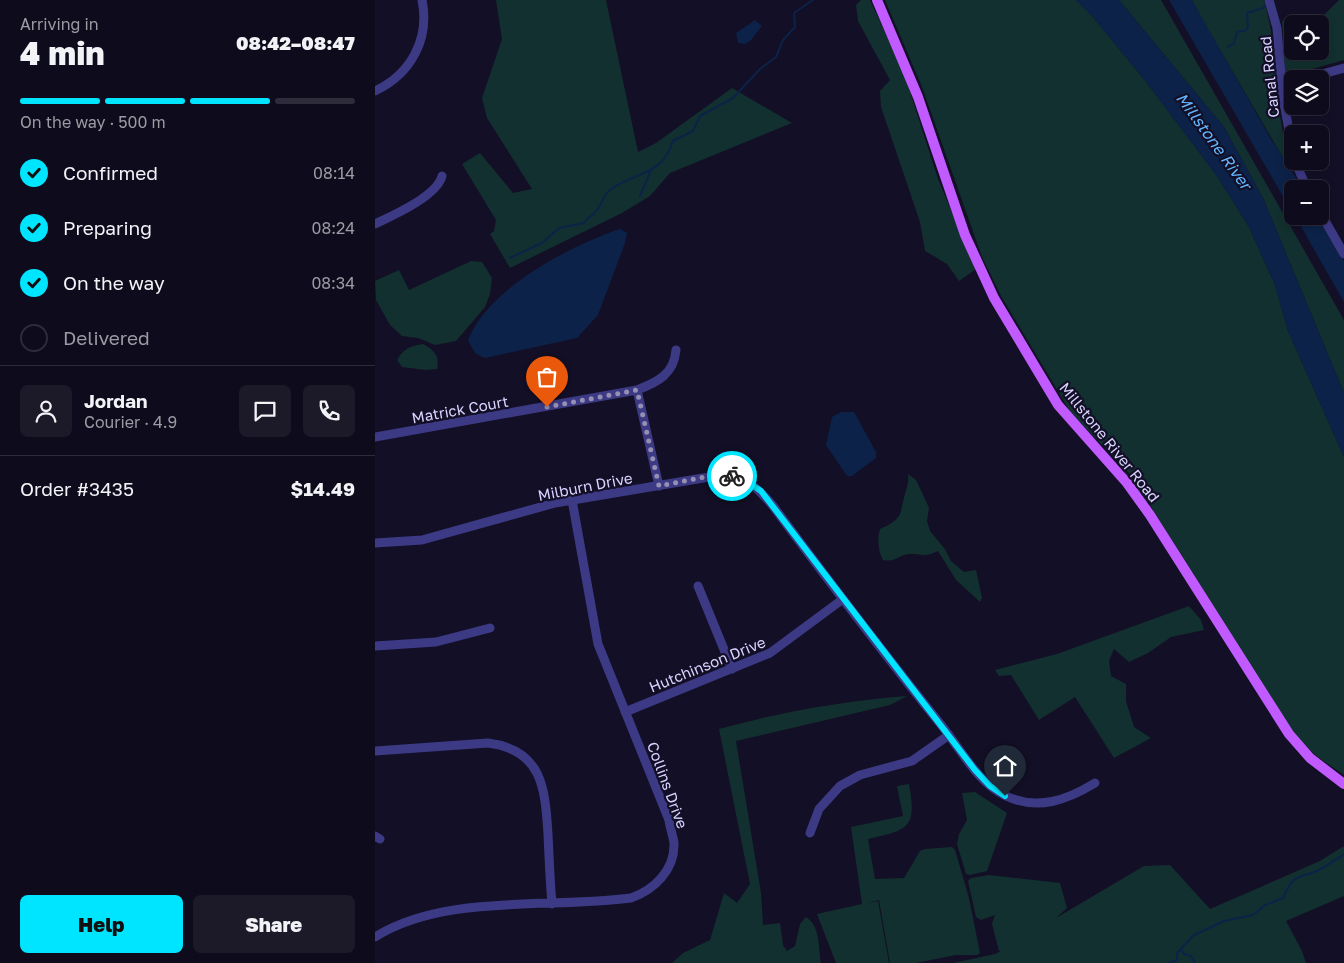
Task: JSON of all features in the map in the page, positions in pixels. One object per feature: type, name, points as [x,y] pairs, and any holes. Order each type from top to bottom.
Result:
[{"type":"main road","name":"Millstone River Road","points":[[877,0],[918,97],[952,200],[976,261],[994,298],[1044,384],[1067,416],[1139,499],[1289,734],[1310,758],[1344,784]]},
{"type":"street","points":[[375,90],[399,76],[413,59],[423,31],[422,0]]},
{"type":"street","name":"Canal Road","points":[[1269,0],[1277,28],[1289,125]]},
{"type":"street","points":[[1329,72],[1344,68]]},
{"type":"street","points":[[375,224],[396,214],[436,188],[442,176]]},
{"type":"street","points":[[1327,225],[1344,254]]},
{"type":"street","name":"Matrick Court","points":[[375,437],[637,390],[666,376],[673,366],[677,350]]},
{"type":"street","points":[[637,390],[659,486]]},
{"type":"street","name":"Milburn Drive","points":[[375,543],[422,540],[571,500],[722,475],[743,479],[753,485],[773,506],[990,786],[1015,800],[1038,804],[1056,802],[1071,797],[1095,783]]},
{"type":"street","name":"Collins Drive","points":[[375,937],[408,920],[435,912],[617,900],[641,894],[653,887],[662,878],[671,861],[674,843],[669,820],[598,644],[593,626],[571,500]]},
{"type":"street","points":[[698,586],[733,669]]},
{"type":"street","name":"Hutchinson Drive","points":[[625,712],[780,648],[843,598]]},
{"type":"street","points":[[375,646],[436,642],[490,628]]},
{"type":"street","points":[[810,834],[819,809],[840,786],[860,775],[913,761],[949,735]]},
{"type":"street","points":[[375,751],[488,743],[503,746],[523,756],[535,769],[545,792],[552,904]]},
{"type":"green space","points":[[496,0],[606,0],[638,152],[656,143],[732,88],[792,123],[670,173],[650,196],[622,213],[510,268],[490,234],[494,231],[496,220],[462,164],[480,153],[513,193],[532,189],[487,118],[482,98],[502,39]]},
{"type":"green space","points":[[861,0],[870,0],[904,73],[938,179],[976,269],[959,281],[947,264],[925,251],[920,222],[881,107],[880,91],[890,80],[858,21],[856,5]]},
{"type":"green space","points":[[885,0],[1076,0],[1093,17],[1147,83],[1217,176],[1249,227],[1275,285],[1288,331],[1344,457],[1344,775],[1316,756],[1293,733],[1150,505],[1122,469],[1147,492],[1071,413],[1001,296],[982,257],[922,87]]},
{"type":"green space","points":[[1119,0],[1161,0],[1284,215],[1284,225],[1290,225],[1344,320],[1344,393],[1263,198],[1224,127]]},
{"type":"green space","points":[[1191,0],[1264,0],[1272,40],[1277,94],[1284,139],[1283,158]]},
{"type":"green space","points":[[1339,0],[1344,0],[1344,60],[1308,70],[1285,70],[1284,60],[1329,60],[1329,15],[1324,15]]},
{"type":"green space","points":[[1282,21],[1284,21],[1284,55]]},
{"type":"green space","points":[[471,261],[482,262],[492,278],[490,294],[485,307],[456,341],[435,345],[418,338],[402,336],[390,325],[376,300],[375,281],[399,270],[409,290]]},
{"type":"green space","points":[[423,344],[437,357],[437,369],[426,370],[402,367],[397,360],[402,353],[411,347]]},
{"type":"green space","points":[[908,474],[916,480],[929,508],[927,521],[930,531],[945,549],[951,561],[964,572],[976,570],[982,598],[980,602],[956,580],[938,551],[926,555],[907,554],[887,561],[883,560],[879,544],[880,529],[897,519],[908,484]]},
{"type":"green space","points":[[1189,606],[1201,620],[1204,630],[1171,637],[1148,653],[1129,662],[1114,649],[1109,661],[1111,676],[1126,684],[1126,701],[1134,727],[1151,738],[1114,758],[1075,697],[1039,720],[1011,675],[999,676],[995,670],[1057,654]]},
{"type":"green space","points":[[907,696],[890,705],[736,741],[761,893],[763,925],[780,923],[783,945],[787,951],[795,946],[800,924],[806,917],[811,921],[817,932],[821,963],[672,963],[683,953],[710,940],[724,893],[737,903],[750,884],[719,729],[765,717],[812,708]]},
{"type":"green space","points":[[909,784],[912,810],[907,825],[893,833],[868,839],[875,879],[904,878],[920,851],[952,847],[955,850],[969,898],[980,953],[977,955],[956,955],[916,963],[890,963],[879,900],[866,903],[878,901],[889,963],[836,963],[817,914],[862,904],[851,827],[903,816],[897,786]]},
{"type":"green space","points":[[975,792],[1007,813],[987,871],[970,875],[966,874],[957,844],[959,834],[967,820],[962,793]]},
{"type":"green space","points":[[1344,846],[1344,896],[1286,921],[1302,951],[1306,963],[953,963],[1001,951],[999,951],[992,924],[995,915],[981,920],[976,917],[968,881],[971,878],[989,875],[1060,883],[1067,908],[1056,918],[1144,866],[1170,865],[1210,909],[1320,861]]},
{"type":"water","name":"Millstone River","points":[[1076,0],[1119,0],[1224,127],[1263,198],[1344,393],[1344,457],[1288,331],[1275,285],[1249,227],[1217,176],[1147,83],[1093,17]]},
{"type":"water","points":[[1169,0],[1192,0],[1284,159],[1284,170],[1291,170],[1297,180],[1284,180],[1284,198]]},
{"type":"water","points":[[755,20],[762,26],[751,40],[745,44],[738,43],[736,33]]},
{"type":"water","points":[[1300,225],[1323,225],[1344,261],[1344,302]]},
{"type":"water","points":[[620,229],[627,233],[625,243],[598,315],[577,338],[485,358],[476,354],[468,341],[477,322],[492,304],[511,287],[555,258],[600,236]]},
{"type":"water","points":[[841,412],[854,412],[876,452],[876,458],[852,476],[847,476],[826,445],[832,417]]},
{"type":"waterway","points":[[510,258],[542,243],[559,228],[584,223],[599,208],[610,190],[655,167],[668,153],[673,141],[693,131],[700,116],[733,98],[760,69],[776,57],[783,40],[795,27],[794,13],[813,0]]},
{"type":"waterway","points":[[1228,47],[1234,43],[1237,32],[1246,30],[1248,27],[1247,13],[1263,8],[1267,4]]},
{"type":"waterway","points":[[640,196],[651,170]]},
{"type":"waterway","points":[[1169,963],[1177,960],[1177,953],[1194,935],[1224,921],[1253,915],[1265,905],[1283,898],[1294,880],[1319,870],[1344,855]]},
{"type":"waterway","points":[[1181,949],[1184,954],[1191,956],[1195,963]]},
{"type":"way so far","points":[[547,407],[637,390],[659,486],[709,476],[732,476]]},
{"type":"route","points":[[732,476],[743,479],[761,491],[975,770],[990,786],[1005,796]]}]
